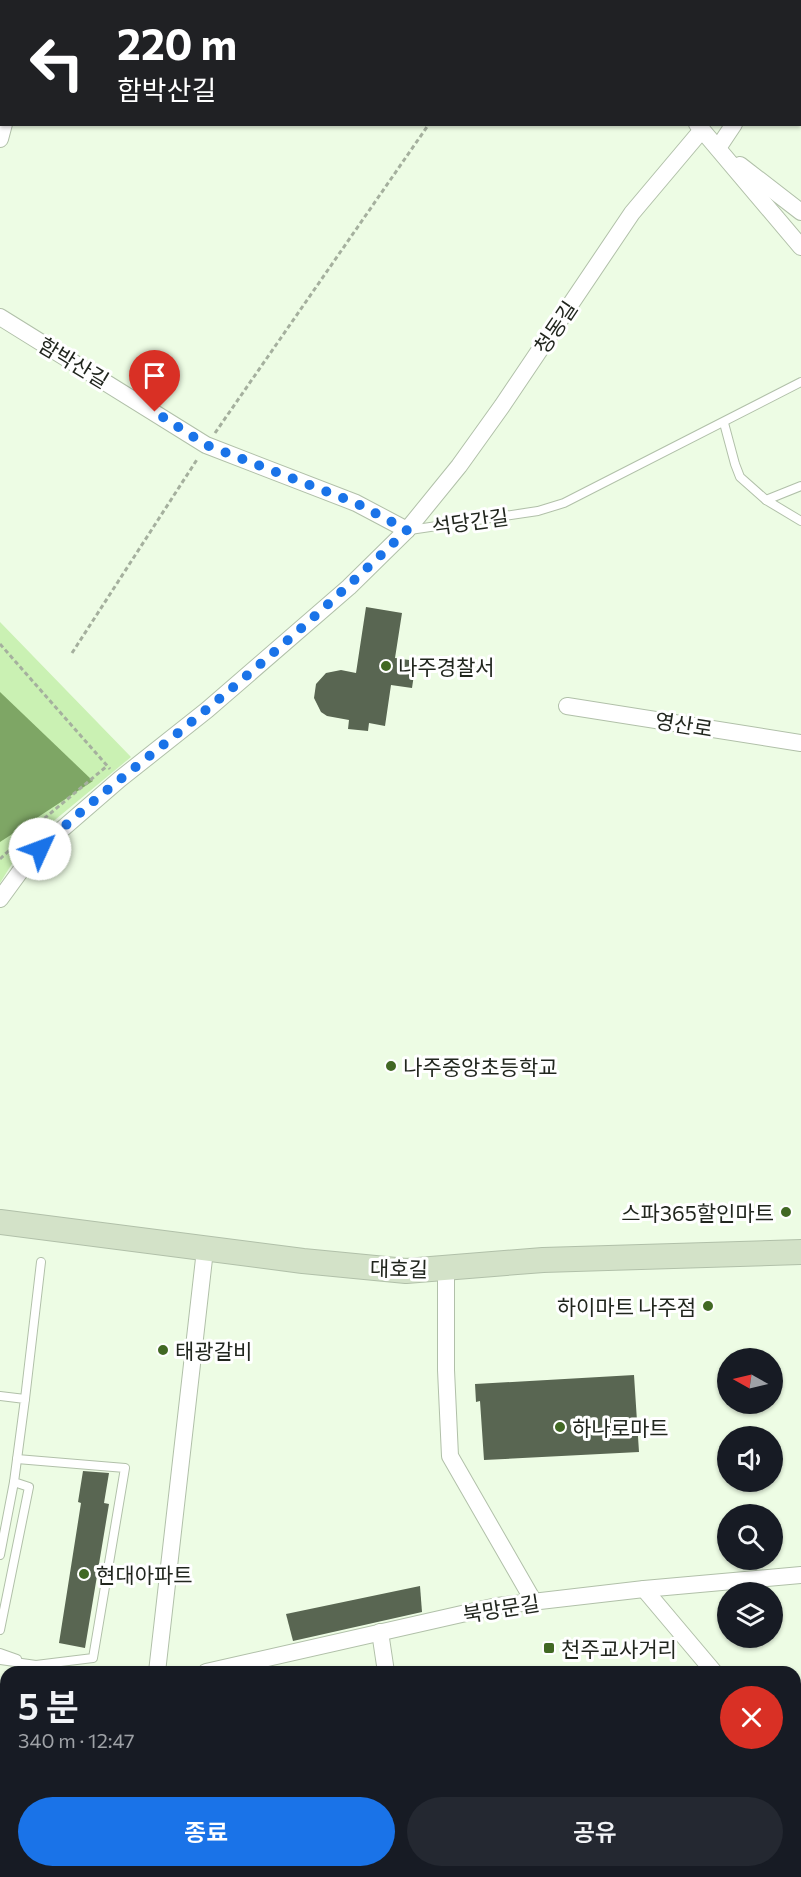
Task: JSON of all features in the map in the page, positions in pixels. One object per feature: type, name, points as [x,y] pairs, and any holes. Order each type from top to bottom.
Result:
[{"type":"street","points":[[718,148],[733,126]]},
{"type":"street","points":[[699,128],[718,148],[801,212]]},
{"type":"street","points":[[699,128],[801,247]]},
{"type":"street","name":"청동길","points":[[407,530],[459,466],[632,213],[699,128]]},
{"type":"street","name":"함박산길","points":[[0,317],[206,445],[356,503],[407,530]]},
{"type":"street","name":"석당간길","points":[[0,899],[27,862],[120,779],[207,710],[349,587],[407,530]]},
{"type":"street","name":"영산로","points":[[567,706],[801,742]]},
{"type":"street","name":"대호길","points":[[0,1222],[205,1250],[406,1270],[543,1260],[801,1252]]},
{"type":"street","points":[[157,1666],[205,1250]]},
{"type":"street","points":[[446,1268],[446,1370],[450,1456],[534,1602]]},
{"type":"street","name":"북망문길","points":[[232,1666],[497,1606],[644,1589],[801,1575]]},
{"type":"street","points":[[644,1589],[709,1666]]},
{"type":"street","points":[[380,1632],[385,1666]]},
{"type":"lane","name":"석당간길","points":[[407,530],[538,511],[564,503],[801,382]]},
{"type":"lane","points":[[724,423],[740,477],[766,500],[801,521]]},
{"type":"lane","points":[[766,500],[801,486]]},
{"type":"lane","points":[[0,1556],[14,1482],[41,1262]]},
{"type":"lane","points":[[0,1396],[25,1399]]},
{"type":"lane","points":[[17,1459],[125,1468],[93,1658],[54,1666]]},
{"type":"lane","points":[[0,1630],[29,1487],[14,1482]]},
{"type":"lane","points":[[0,1653],[32,1666]]},
{"type":"lane","points":[[0,1660],[27,1666]]},
{"type":"path","points":[[72,653],[206,445],[428,126]]},
{"type":"path","points":[[0,644],[120,779]]},
{"type":"path","points":[[0,859],[34,827],[107,766]]},
{"type":"shaded area","points":[[0,622],[131,757],[50,824],[15,859],[0,883]]},
{"type":"shaded area","points":[[0,692],[93,781],[0,842]]},
{"type":"building","name":"나주경찰서","points":[[366,607],[402,613],[395,658],[416,661],[412,688],[391,685],[385,726],[369,723],[368,731],[348,729],[349,720],[327,716],[321,712],[314,698],[316,684],[326,673],[341,670],[356,673]]},
{"type":"building","name":"하나로마트","points":[[634,1375],[639,1452],[484,1460],[480,1401],[476,1402],[475,1384]]},
{"type":"building","name":"현대아파트","points":[[83,1471],[109,1473],[104,1503],[109,1504],[85,1648],[59,1643],[81,1503],[78,1502]]},
{"type":"building","points":[[420,1586],[422,1612],[293,1641],[286,1614]]},
{"type":"place","name":"나주경찰서","points":[[386,666]]},
{"type":"place","name":"나주중앙초등학교","points":[[391,1066]]},
{"type":"place","name":"스파365할인마트","points":[[786,1212]]},
{"type":"place","name":"하이마트 나주점","points":[[708,1306]]},
{"type":"place","name":"태광갈비","points":[[163,1350]]},
{"type":"place","name":"하나로마트","points":[[560,1427]]},
{"type":"place","name":"현대아파트","points":[[84,1574]]},
{"type":"place","name":"천주교사거리","points":[[549,1648]]},
{"type":"route","points":[[40,849],[120,779],[207,710],[349,587],[407,530],[356,503],[206,445],[155,412]]}]
